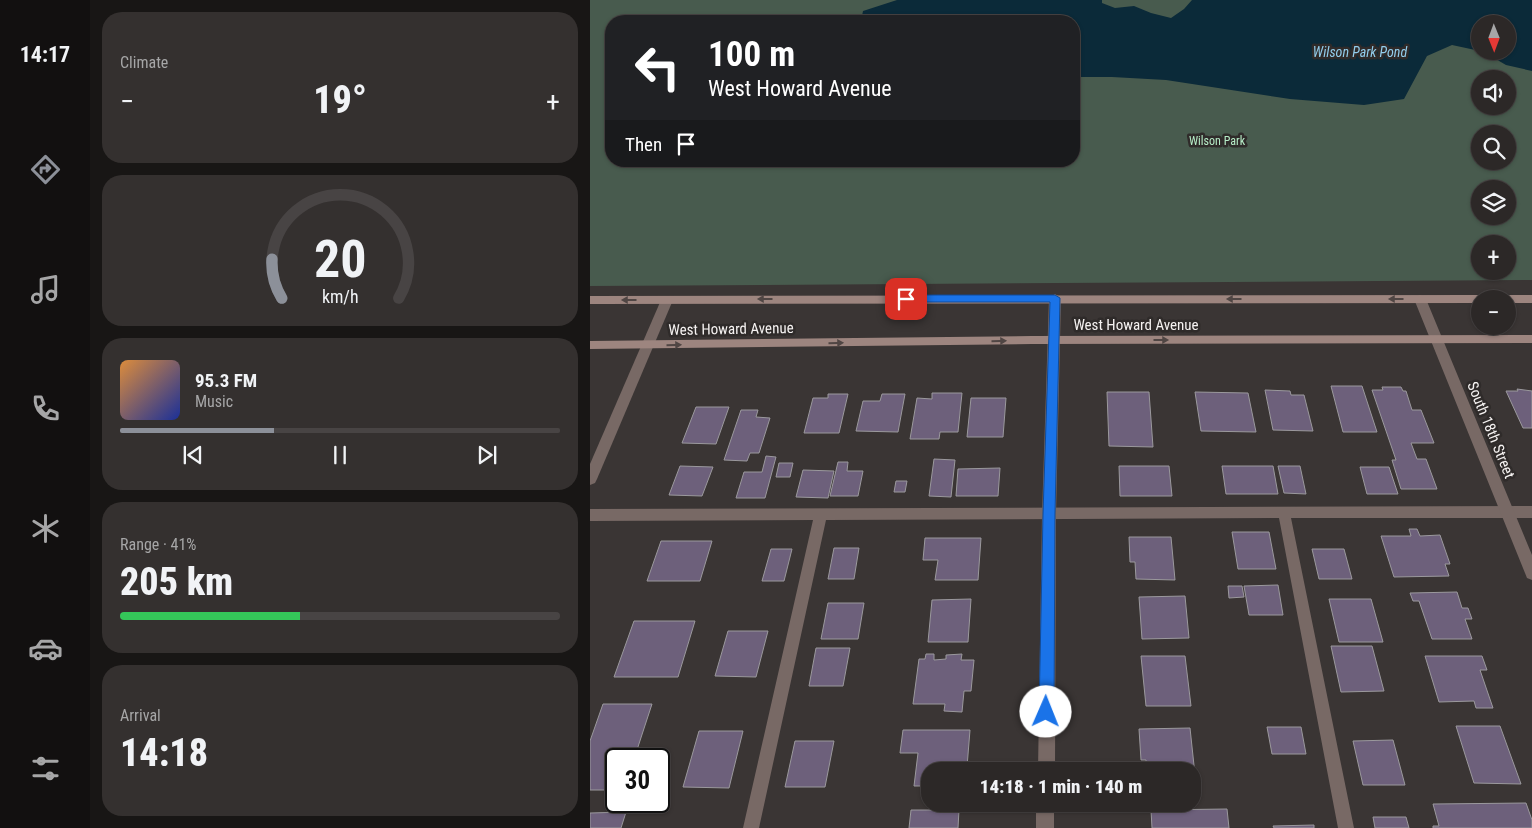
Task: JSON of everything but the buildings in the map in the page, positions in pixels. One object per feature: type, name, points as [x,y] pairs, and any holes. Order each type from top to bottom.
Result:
[{"type":"main road","name":"West Howard Avenue","points":[[590,300],[1471,299]]},
{"type":"main road","points":[[1516,299],[1532,299]]},
{"type":"main road","name":"West Howard Avenue","points":[[590,345],[1055,340],[1532,339]]},
{"type":"street","points":[[1046,762],[1049,514],[1055,298]]},
{"type":"street","name":"South 18th Street","points":[[1420,299],[1532,573]]},
{"type":"street","points":[[590,479],[667,300]]},
{"type":"street","points":[[1045,828],[1046,812]]},
{"type":"lane","points":[[590,514],[1532,512]]},
{"type":"lane","points":[[751,828],[821,514]]},
{"type":"lane","points":[[1284,514],[1346,828]]},
{"type":"green space","name":"Wilson Park","points":[[590,0],[1532,0],[1532,280],[590,286]]},
{"type":"water","name":"Wilson Park Pond","points":[[897,0],[1102,0],[1102,3],[1115,8],[1134,6],[1171,18],[1184,9],[1192,0],[1532,0],[1532,71],[1506,65],[1497,60],[1516,60],[1516,15],[1471,15],[1471,49],[1452,45],[1427,56],[1404,99],[1364,105],[1290,99],[1166,80],[1080,77],[1080,15],[862,15],[863,11]]},
{"type":"route","points":[[906,299],[1055,298],[1046,712]]}]
